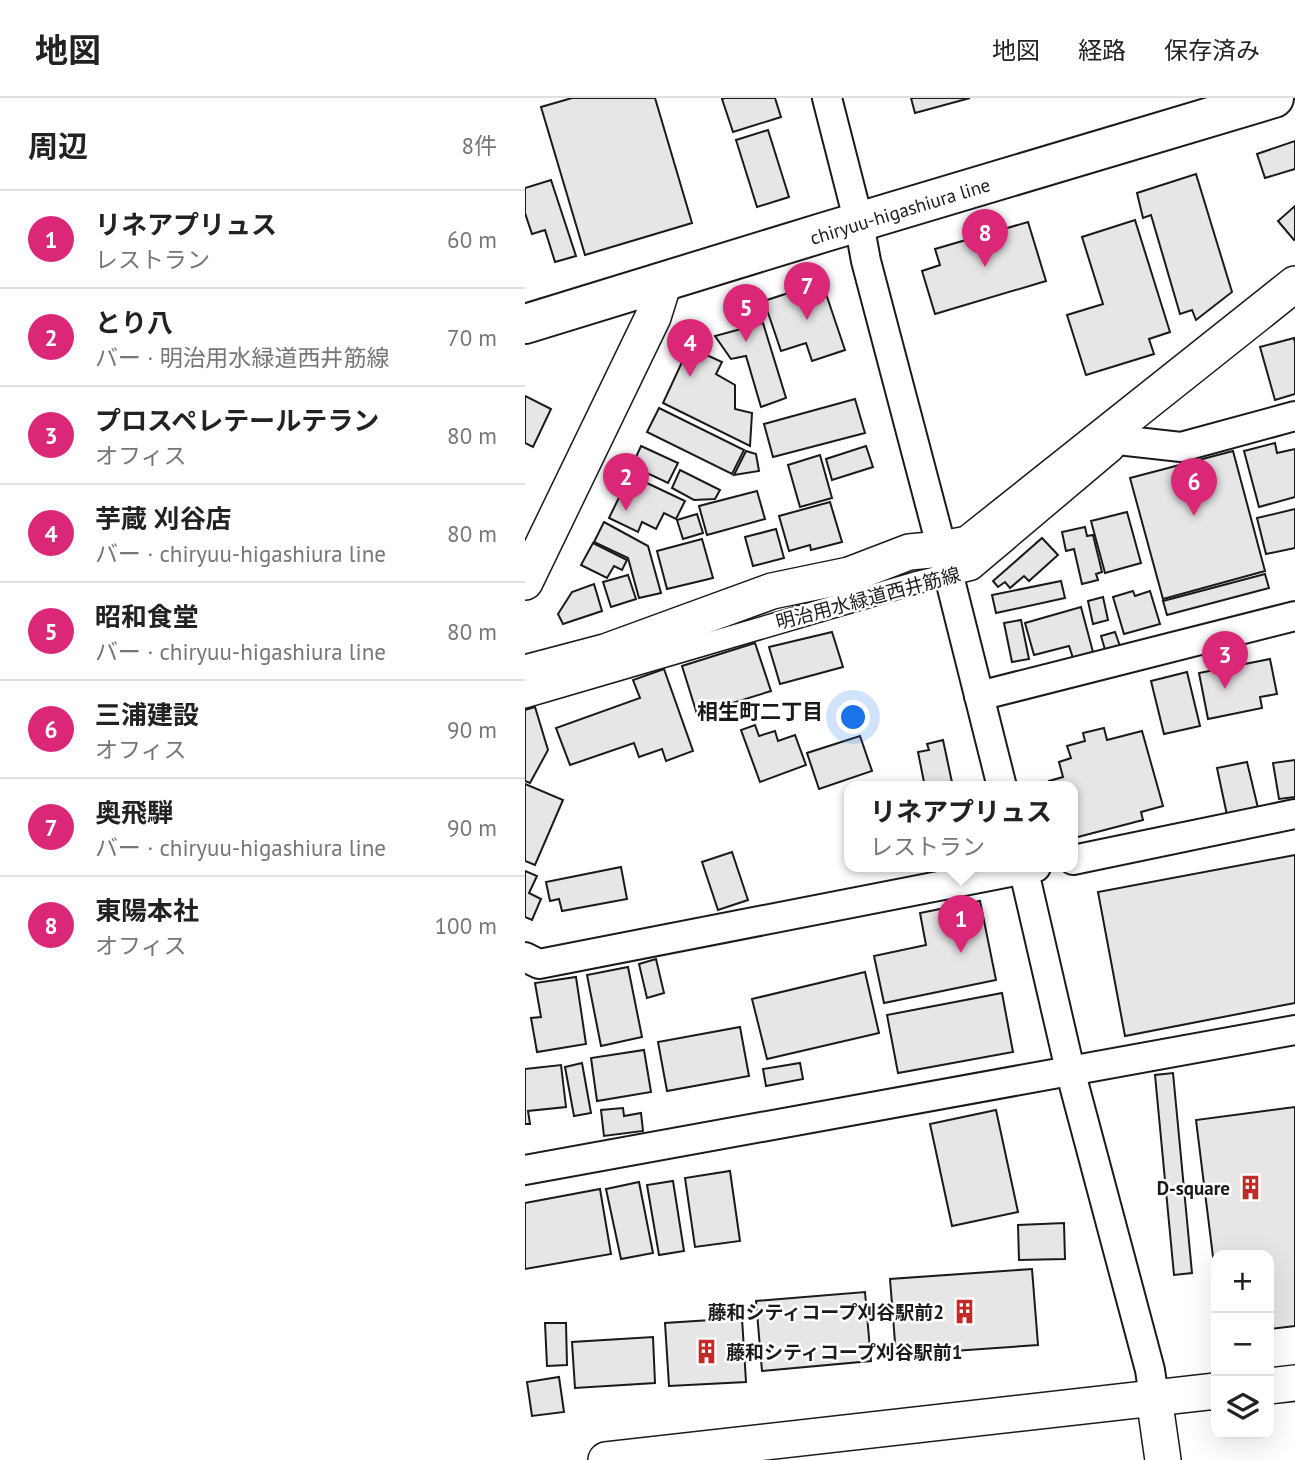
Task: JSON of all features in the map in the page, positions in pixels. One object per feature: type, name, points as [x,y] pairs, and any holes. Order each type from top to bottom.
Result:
[{"type":"main road","name":"chiryuu-higashiura line","points":[[525,324],[1274,98]]},
{"type":"street","points":[[827,98],[866,261],[1000,781]]},
{"type":"street","points":[[525,582],[653,317],[664,282]]},
{"type":"street","points":[[1112,440],[1295,285]]},
{"type":"street","points":[[945,562],[1112,440],[1160,409],[1295,305]]},
{"type":"street","points":[[1112,440],[1181,447],[1295,416]]},
{"type":"street","points":[[525,673],[605,652],[772,591],[849,575],[909,552],[945,562]]},
{"type":"street","name":"明治用水緑道西井筋線","points":[[525,697],[915,583],[945,562]]},
{"type":"street","points":[[979,696],[1295,617]]},
{"type":"street","points":[[1078,859],[1295,814]]},
{"type":"street","points":[[525,957],[539,964],[1007,872]]},
{"type":"street","points":[[1028,872],[1070,1070],[1150,1370],[1163,1460]]},
{"type":"street","points":[[525,1170],[1295,1030]]},
{"type":"street","points":[[1274,1385],[1295,1383]]},
{"type":"street","points":[[605,1460],[1211,1391]]},
{"type":"building","points":[[572,98],[655,98],[692,223],[585,255],[541,107]]},
{"type":"building","points":[[775,98],[781,117],[733,132],[722,99]]},
{"type":"building","points":[[911,98],[970,98],[915,113]]},
{"type":"building","points":[[768,130],[789,197],[757,207],[736,140]]},
{"type":"building","points":[[1295,141],[1295,169],[1265,178],[1257,154]]},
{"type":"building","points":[[1196,174],[1232,292],[1196,320],[1192,310],[1180,314],[1151,215],[1143,218],[1137,193]]},
{"type":"building","points":[[551,180],[576,256],[555,262],[545,230],[532,234],[525,213],[525,188]]},
{"type":"building","points":[[1295,206],[1295,239],[1294,240],[1278,221]]},
{"type":"building","points":[[1135,220],[1170,332],[1149,339],[1154,354],[1086,375],[1067,315],[1103,304],[1082,237]]},
{"type":"building","points":[[1028,222],[1046,281],[935,314],[922,271],[940,265],[935,249]]},
{"type":"building","points":[[822,282],[845,350],[812,361],[806,343],[781,351],[764,301]]},
{"type":"building","points":[[763,323],[786,398],[761,407],[746,356],[731,359],[715,336]]},
{"type":"building","points":[[1294,338],[1295,394],[1275,400],[1260,347]]},
{"type":"building","points":[[689,347],[722,362],[716,374],[735,385],[735,409],[752,413],[750,446],[663,403]]},
{"type":"building","points":[[525,396],[551,409],[533,447],[525,443]]},
{"type":"building","points":[[855,399],[865,433],[773,457],[764,424]]},
{"type":"building","points":[[659,408],[744,450],[732,474],[647,432]]},
{"type":"building","points":[[1275,443],[1277,453],[1295,449],[1295,497],[1259,507],[1244,451]]},
{"type":"building","points":[[641,446],[678,463],[668,483],[632,466]]},
{"type":"building","points":[[866,446],[873,467],[832,480],[826,459]]},
{"type":"building","points":[[746,451],[756,454],[759,471],[734,475]]},
{"type":"building","points":[[1233,451],[1265,571],[1163,599],[1130,478]]},
{"type":"building","points":[[820,455],[832,498],[800,507],[788,465]]},
{"type":"building","points":[[680,470],[720,490],[715,499],[694,500],[672,488]]},
{"type":"building","points":[[630,475],[685,501],[676,519],[664,513],[656,529],[642,522],[638,532],[609,518]]},
{"type":"building","points":[[757,491],[765,519],[707,535],[699,506]]},
{"type":"building","points":[[830,502],[842,542],[811,550],[810,545],[789,551],[779,516]]},
{"type":"building","points":[[1295,509],[1295,548],[1266,554],[1257,518]]},
{"type":"building","points":[[1127,512],[1141,563],[1105,573],[1091,521]]},
{"type":"building","points":[[697,514],[703,533],[683,539],[677,520]]},
{"type":"building","points":[[604,522],[648,546],[661,593],[639,598],[628,558],[594,542]]},
{"type":"building","points":[[1085,527],[1087,536],[1093,535],[1102,572],[1096,574],[1098,580],[1082,584],[1074,549],[1066,551],[1062,532]]},
{"type":"building","points":[[776,529],[784,558],[753,566],[745,537]]},
{"type":"building","points":[[1042,538],[1058,555],[1029,581],[1024,576],[1010,588],[1005,582],[998,587],[993,581]]},
{"type":"building","points":[[702,539],[713,578],[667,589],[657,551]]},
{"type":"building","points":[[593,543],[627,560],[622,570],[614,566],[607,578],[581,565]]},
{"type":"building","points":[[1265,574],[1269,588],[1167,615],[1163,601]]},
{"type":"building","points":[[628,575],[636,599],[611,607],[603,582]]},
{"type":"building","points":[[1061,581],[1065,598],[996,613],[992,595]]},
{"type":"building","points":[[594,584],[602,611],[563,624],[558,614],[572,592]]},
{"type":"building","points":[[1133,591],[1135,596],[1150,591],[1160,624],[1124,634],[1113,597]]},
{"type":"building","points":[[1103,597],[1108,620],[1093,624],[1088,601]]},
{"type":"building","points":[[1081,607],[1093,652],[1073,658],[1069,646],[1034,655],[1025,623]]},
{"type":"building","points":[[1021,620],[1029,659],[1012,662],[1004,623]]},
{"type":"building","points":[[832,632],[843,667],[780,684],[769,647]]},
{"type":"building","points":[[1115,632],[1121,649],[1106,653],[1101,636]]},
{"type":"building","points":[[755,643],[771,691],[697,714],[682,666]]},
{"type":"building","points":[[1270,659],[1277,694],[1260,697],[1262,708],[1208,719],[1199,673]]},
{"type":"building","points":[[664,669],[693,751],[666,761],[662,749],[639,757],[634,743],[570,765],[556,728],[640,698],[633,680]]},
{"type":"building","points":[[1187,672],[1200,726],[1164,734],[1151,681]]},
{"type":"building","points":[[535,707],[548,750],[530,783],[525,781],[525,710]]},
{"type":"building","points":[[755,725],[759,736],[775,731],[778,741],[795,735],[806,765],[760,782],[741,730]]},
{"type":"building","points":[[1104,728],[1107,740],[1142,731],[1163,806],[1141,812],[1143,820],[1078,837],[1078,781],[1049,781],[1063,777],[1059,762],[1071,758],[1067,746],[1085,741],[1083,733]]},
{"type":"building","points":[[860,736],[872,771],[819,789],[807,753]]},
{"type":"building","points":[[943,740],[952,781],[924,781],[918,752],[929,750],[927,744]]},
{"type":"building","points":[[1295,760],[1295,797],[1279,799],[1273,763]]},
{"type":"building","points":[[1247,762],[1258,808],[1227,815],[1217,768]]},
{"type":"building","points":[[525,784],[563,800],[535,865],[525,861]]},
{"type":"building","points":[[732,852],[748,900],[718,910],[702,862]]},
{"type":"building","points":[[1295,855],[1295,1003],[1125,1036],[1098,892]]},
{"type":"building","points":[[621,867],[627,899],[562,911],[559,899],[550,901],[546,882]]},
{"type":"building","points":[[525,871],[537,876],[529,893],[541,899],[532,920],[525,917]]},
{"type":"building","points":[[980,901],[996,980],[884,1003],[874,956],[926,945],[920,913]]},
{"type":"building","points":[[656,959],[664,993],[647,998],[639,964]]},
{"type":"building","points":[[628,967],[642,1037],[601,1046],[587,975]]},
{"type":"building","points":[[865,972],[879,1033],[767,1059],[752,999]]},
{"type":"building","points":[[576,977],[586,1044],[537,1052],[531,1018],[541,1017],[535,983]]},
{"type":"building","points":[[1002,993],[1013,1052],[898,1073],[887,1015]]},
{"type":"building","points":[[740,1027],[749,1076],[667,1091],[658,1042]]},
{"type":"building","points":[[644,1050],[651,1092],[597,1101],[591,1058]]},
{"type":"building","points":[[582,1063],[591,1113],[574,1116],[565,1067]]},
{"type":"building","points":[[800,1063],[803,1079],[766,1086],[763,1069]]},
{"type":"building","points":[[561,1065],[566,1107],[528,1111],[530,1124],[525,1124],[525,1069]]},
{"type":"building","points":[[1173,1073],[1192,1273],[1174,1275],[1155,1075]]},
{"type":"building","name":"D-square","points":[[1295,1107],[1295,1326],[1274,1328],[1274,1250],[1212,1250],[1196,1120]]},
{"type":"building","points":[[623,1108],[624,1116],[641,1113],[643,1131],[604,1136],[601,1110]]},
{"type":"building","points":[[996,1110],[1018,1212],[952,1226],[930,1124]]},
{"type":"building","points":[[730,1171],[740,1241],[695,1247],[685,1178]]},
{"type":"building","points":[[673,1181],[684,1251],[659,1255],[647,1185]]},
{"type":"building","points":[[639,1182],[653,1253],[621,1259],[606,1189]]},
{"type":"building","points":[[600,1189],[611,1254],[525,1269],[525,1203]]},
{"type":"building","points":[[1064,1223],[1065,1259],[1019,1260],[1018,1225]]},
{"type":"building","name":"藤和シティコープ刈谷駅前2","points":[[1032,1269],[1038,1345],[896,1355],[890,1279]]},
{"type":"building","points":[[865,1292],[871,1361],[762,1371],[756,1301]]},
{"type":"building","name":"藤和シティコープ刈谷駅前1","points":[[742,1318],[746,1382],[669,1386],[665,1323]]},
{"type":"building","points":[[545,1323],[566,1323],[567,1365],[547,1366]]},
{"type":"building","points":[[653,1337],[655,1383],[575,1388],[572,1342]]},
{"type":"building","points":[[559,1377],[564,1412],[532,1416],[527,1382]]},
{"type":"place","name":"東陽本社","points":[[985,267]]},
{"type":"place","name":"奥飛騨","points":[[807,320]]},
{"type":"place","name":"昭和食堂","points":[[746,342]]},
{"type":"place","name":"芋蔵 刈谷店","points":[[690,377]]},
{"type":"place","name":"とり八","points":[[626,511]]},
{"type":"place","name":"三浦建設","points":[[1194,516]]},
{"type":"place","name":"プロスペレテールテラン","points":[[1225,689]]},
{"type":"place","name":"リネアプリュス","points":[[961,953]]},
{"type":"place","name":"D-square","points":[[1250,1188]]},
{"type":"place","name":"藤和シティコープ刈谷駅前2","points":[[964,1312]]},
{"type":"place","name":"藤和シティコープ刈谷駅前1","points":[[706,1352]]},
{"type":"district","name":"相生町二丁目","points":[[760,711]]}]
